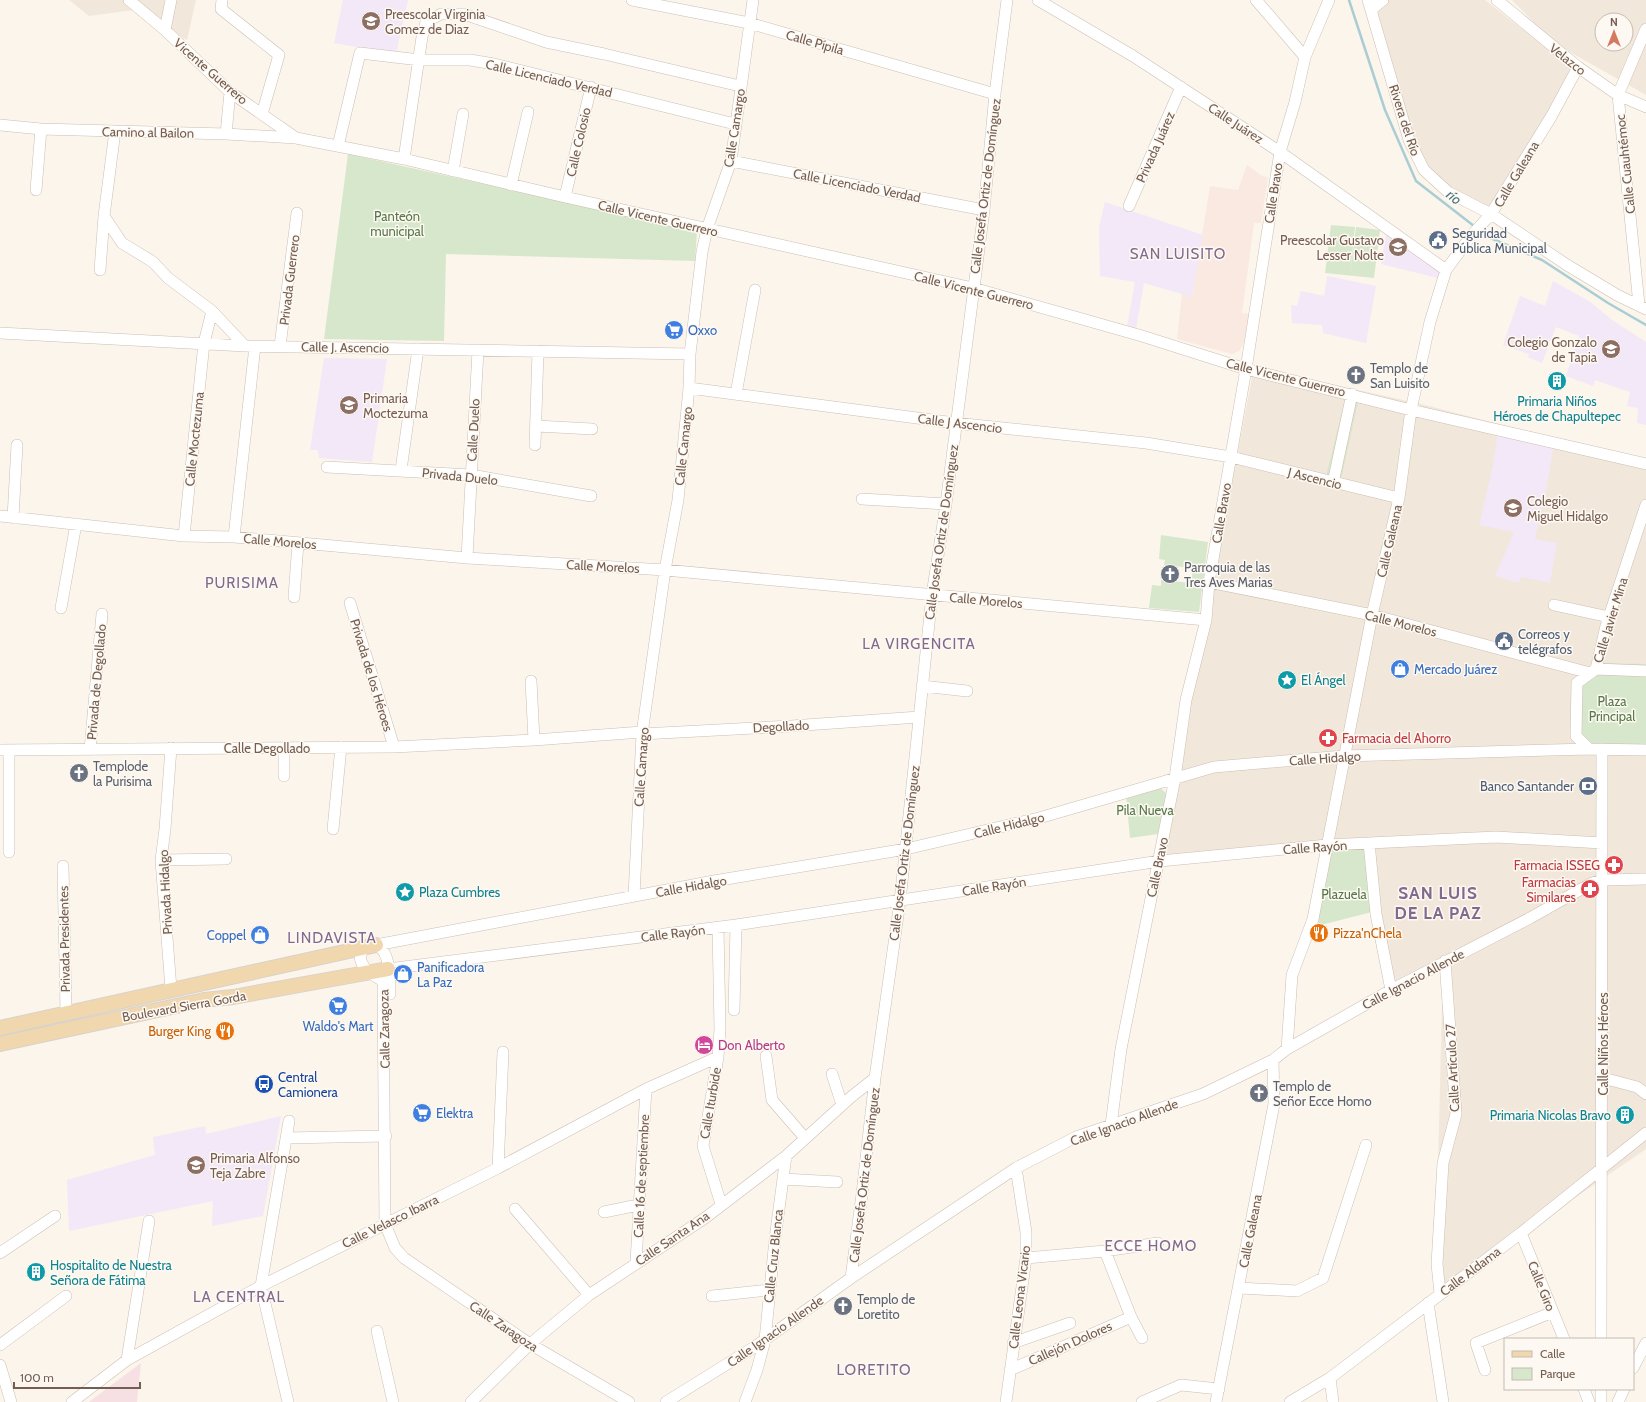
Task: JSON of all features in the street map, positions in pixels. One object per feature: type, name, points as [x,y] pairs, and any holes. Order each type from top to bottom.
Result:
[{"type":"main road","name":"Boulevard Sierra Gorda","points":[[0,1028],[171,989],[370,947]]},
{"type":"main road","points":[[336,954],[340,977]]},
{"type":"main road","name":"Boulevard Sierra Gorda","points":[[0,1044],[204,1000],[233,997],[388,969]]},
{"type":"main road","points":[[199,983],[204,1000]]},
{"type":"street","name":"Vicente Guerrero","points":[[129,0],[165,30],[230,92],[296,138]]},
{"type":"street","points":[[165,30],[171,0]]},
{"type":"street","points":[[222,0],[221,9],[279,55],[262,114]]},
{"type":"street","name":"Calle Pípila","points":[[632,0],[749,23],[995,94]]},
{"type":"street","name":"Calle Camargo","points":[[634,896],[642,733],[664,570],[678,500],[689,388],[690,354],[702,252],[706,229],[731,161],[740,86],[753,0]]},
{"type":"street","name":"Calle Josefa Ortiz de Domínguez","points":[[851,1278],[875,1078],[900,901],[932,595],[946,504],[955,423],[984,210],[995,94],[1008,0]]},
{"type":"street","name":"Calle Juárez","points":[[1038,0],[1181,87],[1280,152],[1446,270]]},
{"type":"street","points":[[1256,0],[1305,57]]},
{"type":"street","name":"Calle Bravo","points":[[1111,1125],[1121,1049],[1160,861],[1175,778],[1186,700],[1206,620],[1209,582],[1246,369],[1280,152],[1295,102],[1305,57],[1329,0]]},
{"type":"street","points":[[1370,5],[1383,0]]},
{"type":"street","name":"Velazco","points":[[1497,0],[1578,67],[1618,95],[1646,107]]},
{"type":"street","name":"Rivera del Río","points":[[1370,5],[1409,140],[1415,155],[1424,170],[1448,192],[1617,295],[1642,307]]},
{"type":"street","points":[[404,159],[426,22],[441,14],[464,14],[546,42],[740,86]]},
{"type":"street","points":[[1618,95],[1643,46],[1646,29]]},
{"type":"street","name":"Calle Licenciado Verdad","points":[[338,146],[360,53],[420,60],[470,60],[591,87],[735,124]]},
{"type":"street","name":"Calle Galeana","points":[[1287,1049],[1292,975],[1313,919],[1372,615],[1399,498],[1411,410],[1430,322],[1446,270],[1472,236],[1489,217],[1551,117],[1578,67]]},
{"type":"street","name":"Calle Colosio","points":[[565,197],[591,87]]},
{"type":"street","name":"Privada Juárez","points":[[1129,206],[1181,87]]},
{"type":"street","points":[[226,134],[230,92]]},
{"type":"street","name":"Calle Cuauhtémoc","points":[[1618,95],[1642,307]]},
{"type":"street","points":[[511,185],[528,112]]},
{"type":"street","points":[[453,171],[463,114]]},
{"type":"street","name":"Camino al Bailon","points":[[0,125],[40,129],[226,134],[296,138]]},
{"type":"street","points":[[36,190],[40,129]]},
{"type":"street","points":[[100,270],[104,216],[115,131]]},
{"type":"street","name":"Calle Vicente Guerrero","points":[[296,138],[404,159],[511,185],[973,288],[1142,336],[1246,369],[1352,394],[1411,410],[1646,464]]},
{"type":"street","name":"Calle Licenciado Verdad","points":[[731,161],[984,210]]},
{"type":"street","name":"Privada Guerrero","points":[[280,346],[297,213]]},
{"type":"street","points":[[104,216],[122,243],[153,262],[168,278],[212,311],[250,346],[234,537]]},
{"type":"street","points":[[736,394],[755,290]]},
{"type":"street","name":"Calle Moctezuma","points":[[184,536],[204,343],[212,311]]},
{"type":"street","name":"Calle J. Ascencio","points":[[0,333],[250,346],[690,354]]},
{"type":"street","points":[[401,470],[418,349]]},
{"type":"street","name":"Calle Duelo","points":[[467,558],[478,350]]},
{"type":"street","points":[[536,445],[538,351]]},
{"type":"street","name":"Calle J Ascencio","points":[[689,388],[955,423],[1146,443],[1231,458]]},
{"type":"street","points":[[1333,483],[1352,394]]},
{"type":"street","points":[[536,426],[592,429]]},
{"type":"street","points":[[14,518],[17,445]]},
{"type":"street","name":"J Ascencio","points":[[1231,458],[1399,498]]},
{"type":"street","name":"Privada Duelo","points":[[327,467],[471,475],[591,496]]},
{"type":"street","points":[[862,499],[946,504]]},
{"type":"street","name":"Calle Javier Mina","points":[[1588,749],[1576,736],[1577,683],[1593,671],[1646,505]]},
{"type":"street","name":"Calle Morelos","points":[[0,516],[184,536],[234,537],[467,558],[664,570],[1206,620]]},
{"type":"street","points":[[61,608],[76,524]]},
{"type":"street","points":[[294,597],[298,543]]},
{"type":"street","name":"Calle Morelos","points":[[1209,582],[1372,615],[1593,671],[1646,671]]},
{"type":"street","name":"Privada de los Héroes","points":[[350,603],[394,747]]},
{"type":"street","points":[[1554,605],[1609,617]]},
{"type":"street","name":"Privada de Degollado","points":[[90,750],[102,614]]},
{"type":"street","points":[[531,681],[534,740]]},
{"type":"street","points":[[922,686],[968,691]]},
{"type":"street","name":"Degollado","points":[[534,740],[791,726],[919,716]]},
{"type":"street","name":"Calle Degollado","points":[[4,750],[394,747],[534,740]]},
{"type":"street","points":[[333,829],[341,747]]},
{"type":"street","name":"Privada Hidalgo","points":[[171,748],[165,829],[161,860],[171,989]]},
{"type":"street","points":[[284,748],[284,776]]},
{"type":"street","name":"Calle Hidalgo","points":[[370,947],[634,896],[906,849],[1039,818],[1214,767],[1344,756],[1588,749],[1646,750]]},
{"type":"street","name":"Calle Niños Héroes","points":[[1601,1338],[1603,1078],[1602,749]]},
{"type":"street","points":[[4,750],[10,852]]},
{"type":"street","name":"Calle Rayón","points":[[388,969],[736,925],[1160,861],[1327,845],[1496,837],[1602,843]]},
{"type":"street","points":[[1369,843],[1376,914],[1391,990]]},
{"type":"street","points":[[161,860],[226,859]]},
{"type":"street","name":"Privada Presidentes","points":[[63,866],[66,1012]]},
{"type":"street","points":[[1603,880],[1646,879]]},
{"type":"street","name":"Calle Ignacio Allende","points":[[666,1402],[765,1340],[851,1278],[1016,1168],[1076,1137],[1203,1094],[1273,1060],[1287,1049],[1391,990],[1530,918],[1592,883],[1603,880]]},
{"type":"street","points":[[734,1010],[736,925]]},
{"type":"street","name":"Calle Iturbide","points":[[718,927],[720,1029],[718,1057],[703,1146],[721,1204]]},
{"type":"street","points":[[369,972],[360,961],[361,952],[370,947],[384,952],[388,969]]},
{"type":"street","name":"Calle Artículo 27","points":[[1440,1293],[1437,1264],[1443,1163],[1456,1114],[1445,961]]},
{"type":"street","name":"Calle Zaragoza","points":[[388,969],[390,978],[389,1222]]},
{"type":"street","name":"Calle Zaragoza","points":[[369,972],[383,981],[389,1222],[390,1236],[395,1248],[404,1258],[530,1344],[629,1402]]},
{"type":"street","points":[[498,1168],[503,1052]]},
{"type":"street","points":[[766,1056],[772,1100],[805,1138]]},
{"type":"street","name":"Calle Velasco Ibarra","points":[[72,1402],[127,1360],[261,1286],[498,1168],[646,1089],[718,1057]]},
{"type":"street","name":"Calle Galeana","points":[[1216,1402],[1274,1104],[1273,1060]]},
{"type":"street","points":[[832,1074],[842,1105]]},
{"type":"street","name":"Calle Santa Ana","points":[[472,1402],[530,1344],[589,1295],[636,1262],[705,1218],[721,1204],[786,1156],[842,1105],[875,1078]]},
{"type":"street","points":[[1603,1078],[1637,1087],[1646,1094]]},
{"type":"street","name":"Calle 16 de septiembre","points":[[636,1262],[638,1206],[646,1089]]},
{"type":"street","points":[[288,1121],[261,1286],[288,1402]]},
{"type":"street","name":"Calle Aldama","points":[[1290,1402],[1330,1378],[1440,1293],[1521,1234],[1646,1133]]},
{"type":"street","points":[[286,1138],[386,1136]]},
{"type":"street","points":[[1239,1288],[1297,1291],[1323,1278],[1366,1145]]},
{"type":"street","name":"Calle Cruz Blanca","points":[[746,1402],[765,1340],[769,1290],[786,1156]]},
{"type":"street","name":"Calle Leona Vicario","points":[[1006,1402],[1026,1258],[1026,1232],[1016,1168]]},
{"type":"street","points":[[783,1179],[837,1182]]},
{"type":"street","points":[[604,1212],[638,1206]]},
{"type":"street","points":[[515,1209],[589,1295]]},
{"type":"street","points":[[0,1253],[55,1216]]},
{"type":"street","points":[[127,1360],[149,1221]]},
{"type":"street","name":"Calle Giro","points":[[1521,1234],[1564,1338]]},
{"type":"street","points":[[1026,1258],[1105,1251],[1158,1243]]},
{"type":"street","points":[[1105,1251],[1131,1317],[1142,1338]]},
{"type":"street","points":[[712,1296],[769,1290]]},
{"type":"street","points":[[0,1345],[66,1296]]},
{"type":"street","points":[[1428,1303],[1443,1402]]},
{"type":"street","points":[[1485,1370],[1476,1343],[1553,1312]]},
{"type":"street","name":"Callejón Dolores","points":[[1010,1370],[1131,1317]]},
{"type":"street","points":[[1013,1343],[1070,1323]]},
{"type":"street","points":[[377,1332],[393,1402]]},
{"type":"street","points":[[1634,1367],[1642,1359],[1646,1343]]},
{"type":"street","points":[[0,1365],[11,1402]]},
{"type":"street","points":[[1330,1378],[1332,1402]]},
{"type":"street","points":[[1142,1402],[1181,1385],[1219,1389]]},
{"type":"street","points":[[1601,1390],[1601,1402]]},
{"type":"street","points":[[1618,1402],[1624,1390]]},
{"type":"shaded area","points":[[69,0],[196,0],[187,40],[134,10],[89,16]]},
{"type":"shaded area","name":"Preescolar Virginia Gomez de Diaz","points":[[343,0],[408,0],[396,54],[334,43]]},
{"type":"shaded area","points":[[1370,0],[1485,0],[1575,70],[1488,209],[1449,190],[1420,161]]},
{"type":"shaded area","points":[[1512,0],[1646,0],[1646,95],[1554,43]]},
{"type":"shaded area","points":[[1247,165],[1262,176],[1268,177],[1261,223],[1254,223],[1242,313],[1249,314],[1246,339],[1239,351],[1232,354],[1177,339],[1182,294],[1192,297],[1210,186],[1238,190]]},
{"type":"shaded area","points":[[1105,202],[1203,235],[1192,297],[1144,283],[1136,329],[1127,327],[1135,282],[1100,276],[1099,227]]},
{"type":"shaded area","name":"Preescolar Gustavo Lesser Nolte","points":[[1387,230],[1441,268],[1438,278],[1381,264]]},
{"type":"shaded area","points":[[1327,276],[1376,286],[1366,343],[1323,333],[1322,325],[1292,323],[1291,305],[1297,306],[1301,291],[1324,296]]},
{"type":"shaded area","name":"Colegio Gonzalo de Tapia","points":[[1553,281],[1589,301],[1612,320],[1646,342],[1646,425],[1637,423],[1638,408],[1627,406],[1630,392],[1595,380],[1593,386],[1566,376],[1579,336],[1556,327],[1542,363],[1528,357],[1529,354],[1503,345],[1520,296],[1545,306]]},
{"type":"shaded area","name":"Primaria Moctezuma","points":[[324,358],[387,359],[372,462],[319,458],[318,450],[310,450]]},
{"type":"shaded area","points":[[1254,367],[1421,404],[1646,462],[1646,1149],[1435,1294],[1443,960],[1393,987],[1367,846],[1160,861]]},
{"type":"shaded area","name":"Colegio Miguel Hidalgo","points":[[1498,433],[1554,444],[1546,491],[1535,539],[1557,543],[1550,583],[1521,577],[1519,583],[1495,576],[1514,532],[1479,525],[1493,465]]},
{"type":"shaded area","name":"Primaria Alfonso Teja Zabre","points":[[281,1116],[263,1216],[212,1226],[213,1201],[69,1231],[67,1180],[155,1155],[153,1137],[205,1126],[206,1134]]},
{"type":"shaded area","points":[[141,1363],[137,1402],[89,1402]]},
{"type":"green space","name":"Panteón municipal","points":[[348,154],[697,231],[695,261],[446,254],[444,341],[324,339]]},
{"type":"green space","points":[[1331,225],[1355,227],[1350,275],[1356,227],[1380,230],[1374,278],[1325,273]]},
{"type":"green space","points":[[1346,395],[1359,398],[1341,480],[1326,476]]},
{"type":"green space","points":[[1161,535],[1208,542],[1199,612],[1149,608],[1152,585],[1161,586],[1161,580],[1191,583],[1193,568],[1164,565],[1165,560],[1159,559]]},
{"type":"green space","name":"Plaza Principal","points":[[1603,663],[1646,664],[1646,753],[1589,743],[1578,732],[1579,685],[1594,674]]},
{"type":"green space","name":"Pila Nueva","points":[[1159,787],[1166,793],[1158,834],[1130,838],[1126,796]]},
{"type":"green space","name":"Plazuela","points":[[1329,847],[1364,847],[1372,912],[1313,927]]},
{"type":"waterway","name":"río","points":[[1349,0],[1385,110],[1416,181],[1474,226]]},
{"type":"waterway","name":"río","points":[[1480,231],[1488,237],[1542,260],[1608,303],[1646,325]]},
{"type":"place","name":"Preescolar Virginia Gomez de Diaz","points":[[371,21]]},
{"type":"place","name":"Seguridad Pública Municipal","points":[[1438,240]]},
{"type":"place","name":"Preescolar Gustavo Lesser Nolte","points":[[1398,247]]},
{"type":"place","name":"Oxxo","points":[[674,330]]},
{"type":"place","name":"Colegio Gonzalo de Tapia","points":[[1611,349]]},
{"type":"place","name":"Templo de San Luisito","points":[[1356,375]]},
{"type":"place","name":"Primaria Niños Héroes de Chapultepec","points":[[1557,381]]},
{"type":"place","name":"Primaria Moctezuma","points":[[349,405]]},
{"type":"place","name":"Colegio Miguel Hidalgo","points":[[1513,508]]},
{"type":"place","name":"Parroquia de las Tres Aves Marias","points":[[1170,574]]},
{"type":"place","name":"Correos y telégrafos","points":[[1504,641]]},
{"type":"place","name":"Mercado Juárez","points":[[1400,669]]},
{"type":"place","name":"El Ángel","points":[[1287,680]]},
{"type":"place","name":"Farmacia del Ahorro","points":[[1328,738]]},
{"type":"place","name":"Templode la Purisima","points":[[79,773]]},
{"type":"place","name":"Banco Santander","points":[[1588,786]]},
{"type":"place","name":"Farmacia ISSEG","points":[[1614,865]]},
{"type":"place","name":"Farmacias Similares","points":[[1590,889]]},
{"type":"place","name":"Plaza Cumbres","points":[[405,892]]},
{"type":"place","name":"Pizza'nChela","points":[[1319,933]]},
{"type":"place","name":"Coppel","points":[[260,935]]},
{"type":"place","name":"Panificadora La Paz","points":[[403,974]]},
{"type":"place","name":"Waldo's Mart","points":[[338,1006]]},
{"type":"place","name":"Burger King","points":[[225,1031]]},
{"type":"place","name":"Don Alberto","points":[[704,1045]]},
{"type":"place","name":"Central Camionera","points":[[264,1084]]},
{"type":"place","name":"Templo de Señor Ecce Homo","points":[[1259,1093]]},
{"type":"place","name":"Elektra","points":[[422,1113]]},
{"type":"place","name":"Primaria Nicolas Bravo","points":[[1625,1115]]},
{"type":"place","name":"Primaria Alfonso Teja Zabre","points":[[196,1165]]},
{"type":"place","name":"Hospitalito de Nuestra Señora de Fátima","points":[[36,1272]]},
{"type":"place","name":"Templo de Loretito","points":[[843,1306]]},
{"type":"district","name":"SAN LUISITO","points":[[1178,254]]},
{"type":"district","name":"PURISIMA","points":[[242,583]]},
{"type":"district","name":"LA VIRGENCITA","points":[[919,644]]},
{"type":"district","name":"SAN LUIS DE LA PAZ","points":[[1438,903]]},
{"type":"district","name":"LINDAVISTA","points":[[332,938]]},
{"type":"district","name":"ECCE HOMO","points":[[1151,1246]]},
{"type":"district","name":"LA CENTRAL","points":[[239,1297]]},
{"type":"district","name":"LORETITO","points":[[874,1370]]}]
